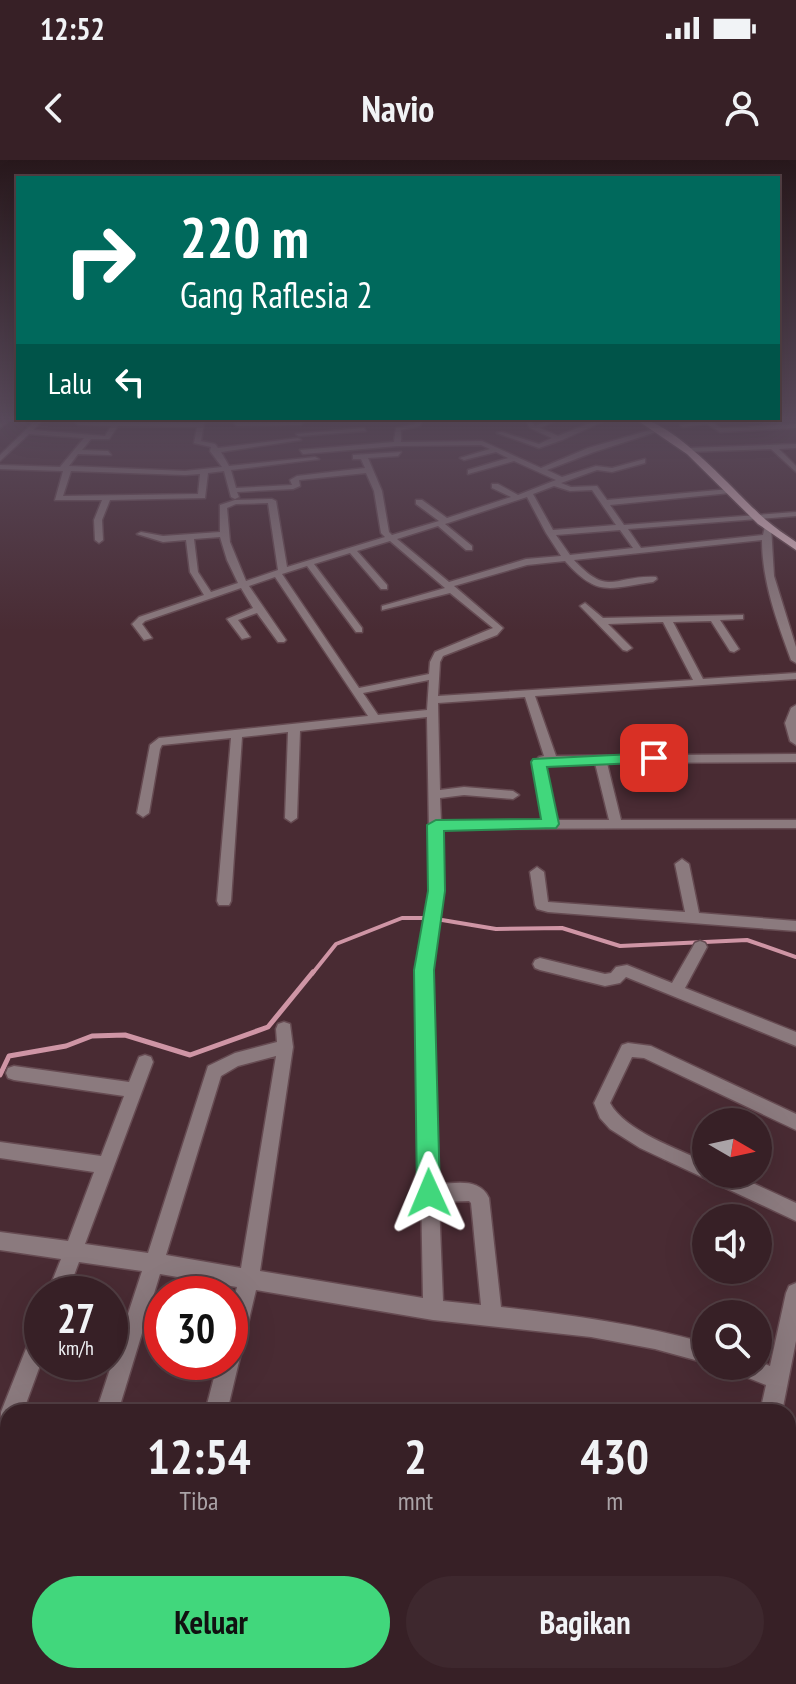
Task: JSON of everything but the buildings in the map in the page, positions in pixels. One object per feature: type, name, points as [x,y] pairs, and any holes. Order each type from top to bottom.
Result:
[{"type":"main road","points":[[730,491],[756,516],[767,532],[796,547]]},
{"type":"street","points":[[60,489],[58,498],[106,499],[202,496],[204,489]]},
{"type":"street","points":[[235,502],[233,490],[299,489]]},
{"type":"street","points":[[377,489],[383,529],[389,537],[498,629],[439,654],[434,676],[435,904],[424,970],[433,1310]]},
{"type":"street","points":[[501,489],[518,498]]},
{"type":"street","points":[[147,638],[137,624],[139,621],[280,572],[541,489]]},
{"type":"street","points":[[594,489],[638,550]]},
{"type":"street","points":[[604,503],[730,491]]},
{"type":"street","points":[[529,494],[550,533],[568,557],[598,585],[653,579]]},
{"type":"street","points":[[99,540],[98,520],[106,499]]},
{"type":"street","points":[[281,640],[243,585],[224,534],[223,507],[235,502],[272,501],[280,572],[321,641],[375,719]]},
{"type":"street","points":[[419,502],[469,548]]},
{"type":"street","points":[[550,533],[796,514]]},
{"type":"street","points":[[385,608],[513,565],[767,532],[781,613],[796,660]]},
{"type":"street","points":[[141,534],[155,538],[190,538],[224,534]]},
{"type":"street","points":[[190,538],[194,572],[209,596]]},
{"type":"street","points":[[352,551],[384,587]]},
{"type":"street","points":[[309,563],[359,630]]},
{"type":"street","points":[[585,606],[627,648]]},
{"type":"street","points":[[245,637],[232,619],[258,609]]},
{"type":"street","points":[[781,613],[796,612]]},
{"type":"street","points":[[602,621],[740,617]]},
{"type":"street","points":[[666,618],[699,681]]},
{"type":"street","points":[[714,618],[734,649]]},
{"type":"street","points":[[358,691],[434,676]]},
{"type":"street","points":[[143,813],[158,743],[375,719],[432,706],[529,694],[796,676]]},
{"type":"street","points":[[529,694],[551,760]]},
{"type":"street","points":[[796,708],[791,723],[796,741]]},
{"type":"street","points":[[291,818],[294,728]]},
{"type":"street","points":[[224,901],[237,734]]},
{"type":"street","points":[[600,758],[616,824]]},
{"type":"street","points":[[551,824],[539,762],[600,758],[796,758]]},
{"type":"street","points":[[433,795],[464,791],[513,795]]},
{"type":"street","points":[[436,825],[796,824]]},
{"type":"street","points":[[682,864],[693,918]]},
{"type":"street","points":[[537,872],[539,896],[542,905],[548,907],[796,926]]},
{"type":"street","points":[[677,988],[700,947]]},
{"type":"street","points":[[540,964],[605,980],[615,979],[621,971],[627,971],[677,988],[796,1039]]},
{"type":"street","points":[[110,1404],[214,1071],[284,1038],[248,1282]]},
{"type":"street","points":[[692,1164],[608,1119],[602,1103],[628,1050],[645,1051],[766,1108]]},
{"type":"street","points":[[64,1276],[145,1062]]},
{"type":"street","points":[[14,1073],[133,1090]]},
{"type":"street","points":[[772,1111],[796,1122]]},
{"type":"street","points":[[0,1150],[105,1165]]},
{"type":"street","points":[[744,1188],[796,1212]]},
{"type":"street","points":[[429,1193],[472,1192],[480,1198],[492,1318]]},
{"type":"street","points":[[0,1241],[249,1278],[433,1310],[591,1327],[692,1350]]},
{"type":"street","points":[[773,1404],[796,1293]]},
{"type":"street","points":[[772,1376],[779,1379]]},
{"type":"street","points":[[15,1404],[24,1380]]},
{"type":"street","points":[[218,1404],[224,1380]]},
{"type":"waterway","points":[[312,974],[336,944],[402,918],[430,918],[496,929],[562,928],[620,946],[747,940],[796,957]]},
{"type":"waterway","points":[[0,1075],[9,1056],[66,1046],[92,1036],[125,1035],[190,1055],[268,1027],[313,972]]},
{"type":"route","points":[[429,1193],[424,970],[437,891],[436,825],[551,824],[539,762],[654,758]]}]
